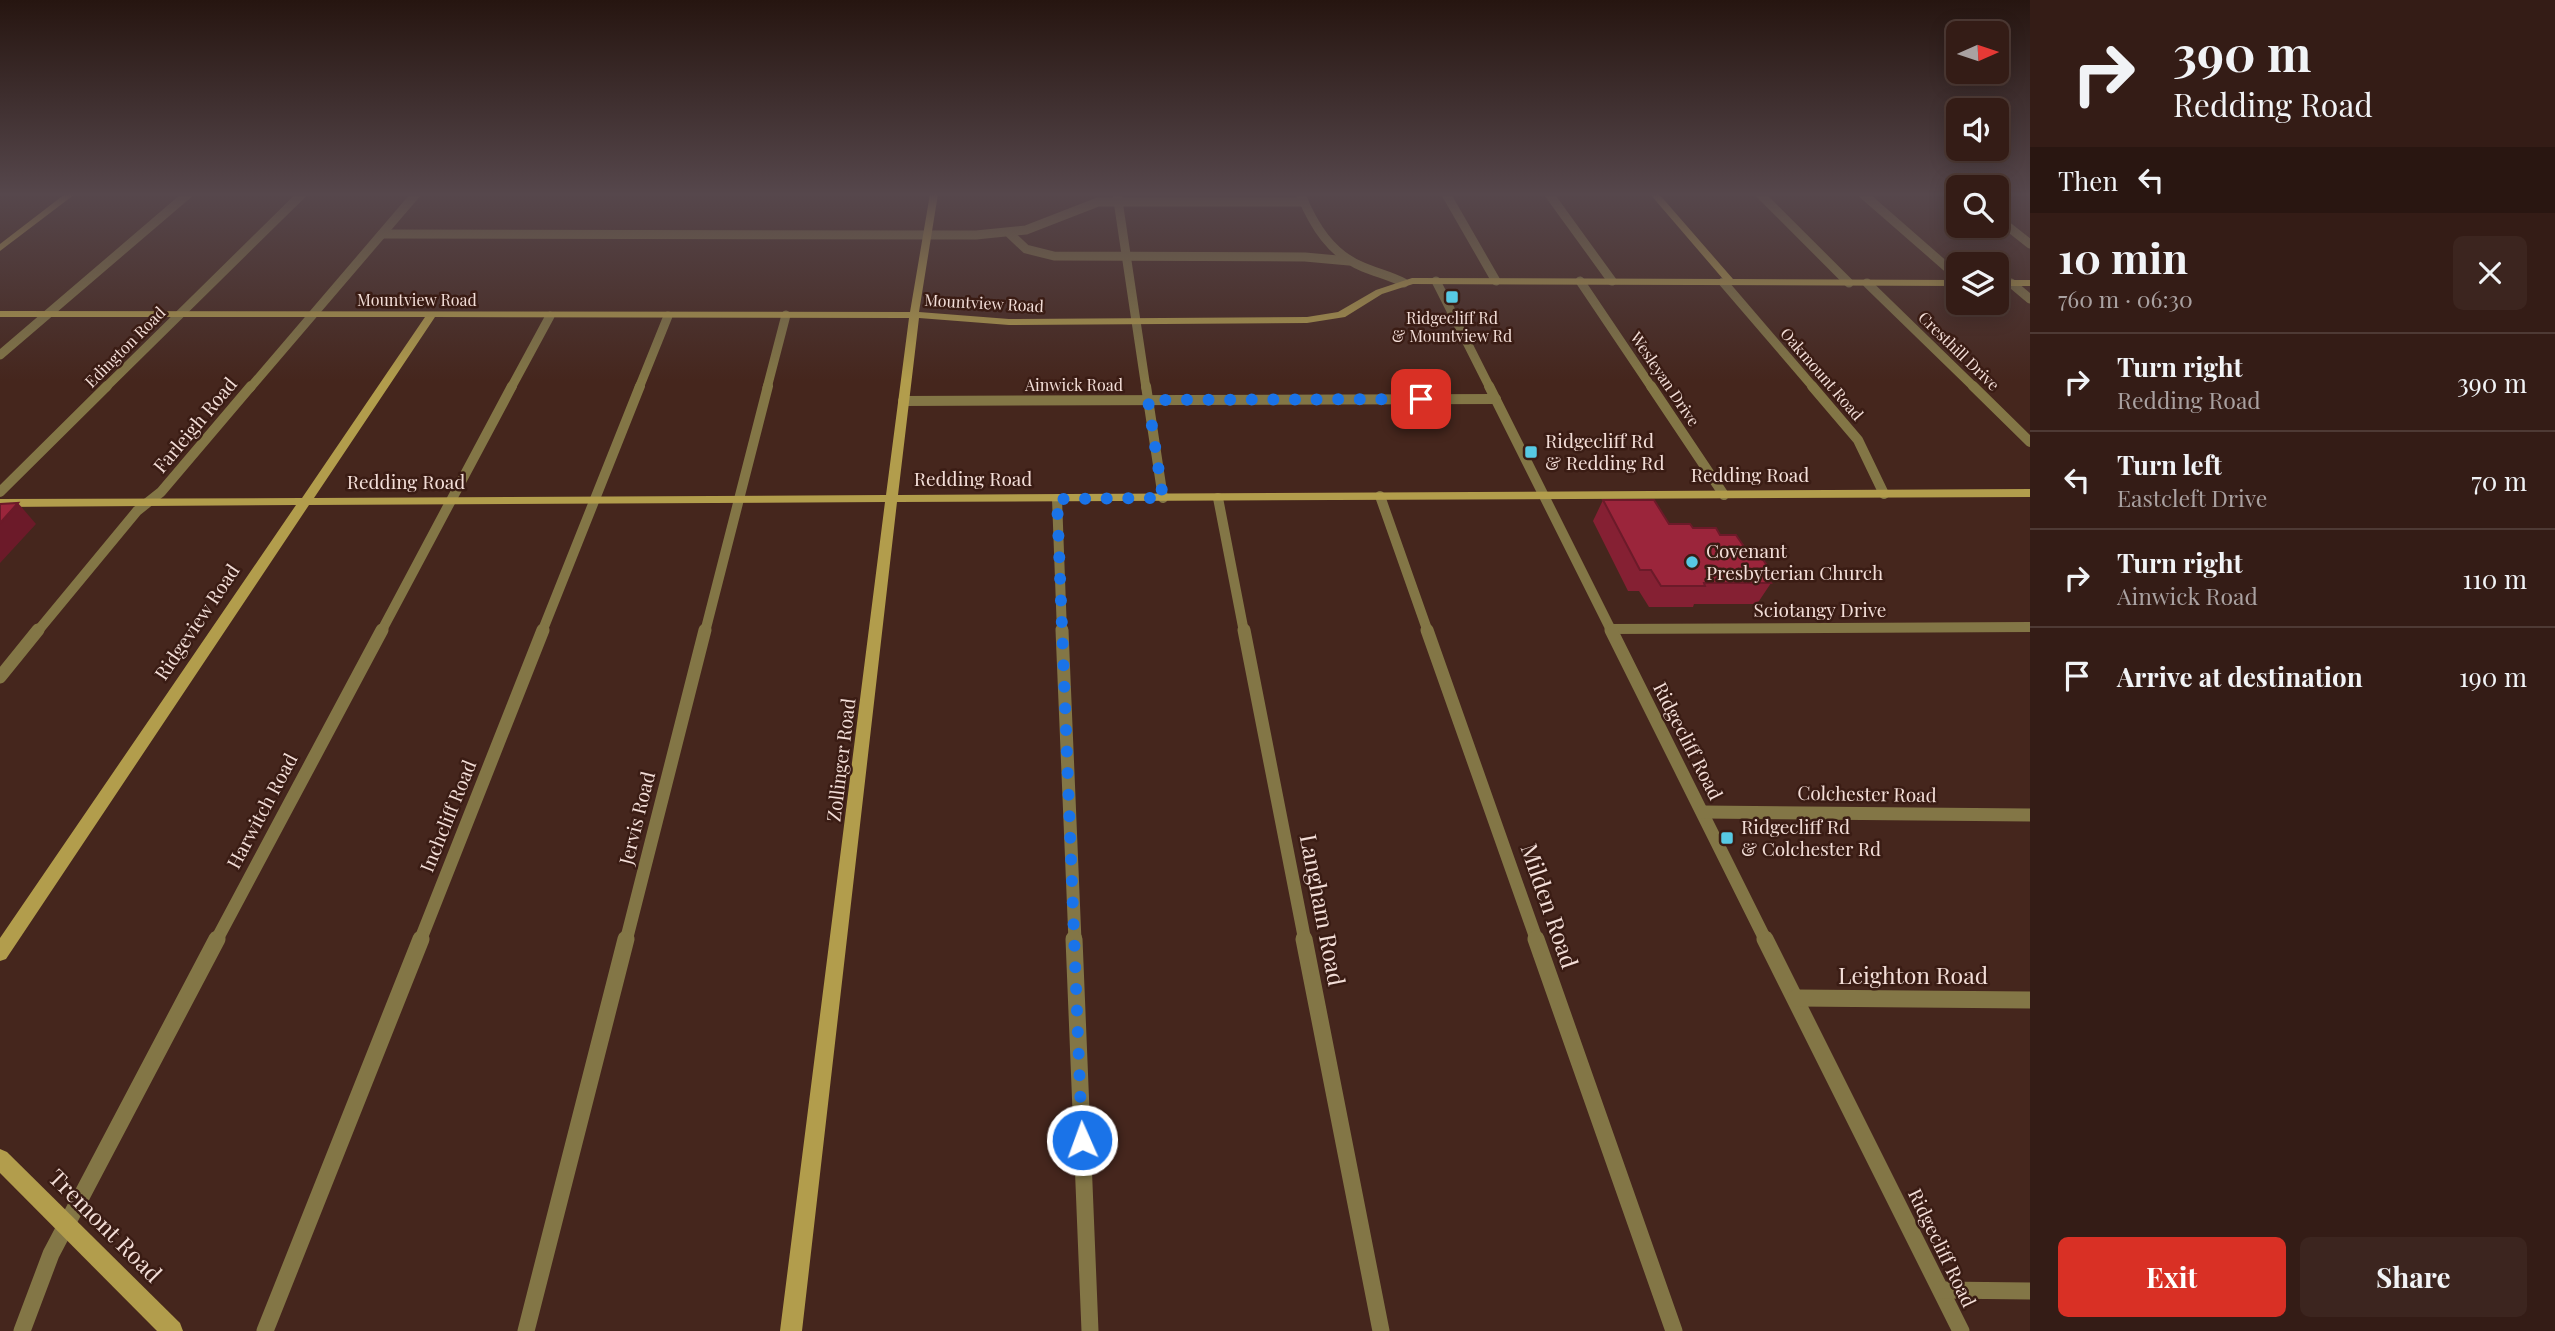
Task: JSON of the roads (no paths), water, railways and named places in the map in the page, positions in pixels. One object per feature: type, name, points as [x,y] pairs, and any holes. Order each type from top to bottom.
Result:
[{"type":"street","points":[[0,355],[116,256]]},
{"type":"street","name":"Edington Road","points":[[0,492],[239,256]]},
{"type":"street","name":"Farleigh Road","points":[[0,677],[132,517],[161,492],[363,256]]},
{"type":"street","name":"Zollinger Road","points":[[791,1331],[914,316],[924,256]]},
{"type":"street","points":[[1053,256],[1305,257],[1349,261],[1404,283]]},
{"type":"street","points":[[1344,256],[1349,261]]},
{"type":"street","points":[[1482,256],[1496,281]]},
{"type":"street","points":[[1594,256],[1612,281]]},
{"type":"street","points":[[1705,256],[1726,282]]},
{"type":"street","points":[[1823,256],[1849,282]]},
{"type":"street","points":[[1126,258],[1163,498]]},
{"type":"street","name":"Mountview Road","points":[[0,314],[914,316],[1009,322],[1317,320],[1351,311],[1379,292],[1404,283],[1436,281],[1946,283]]},
{"type":"street","name":"Ridgecliff Road","points":[[1436,281],[1961,1331]]},
{"type":"street","name":"Wesleyan Drive","points":[[1580,281],[1724,495]]},
{"type":"street","name":"Oakmount Road","points":[[1726,282],[1858,440],[1867,455],[1874,481],[1884,494]]},
{"type":"street","name":"Cresthill Drive","points":[[1867,283],[2030,442]]},
{"type":"street","points":[[2011,283],[2030,283]]},
{"type":"street","points":[[2011,283],[2030,299]]},
{"type":"street","name":"Jervis Road","points":[[526,1331],[786,315]]},
{"type":"street","name":"Ridgeview Road","points":[[0,953],[431,316]]},
{"type":"street","name":"Harwitch Road","points":[[22,1331],[65,1224],[550,316]]},
{"type":"street","name":"Inchcliff Road","points":[[265,1331],[668,316]]},
{"type":"street","name":"Ainwick Road","points":[[904,401],[1496,399]]},
{"type":"street","name":"Redding Road","points":[[0,503],[2030,494]]},
{"type":"street","name":"Milden Road","points":[[1380,496],[1674,1331]]},
{"type":"street","name":"Langham Road","points":[[1218,498],[1381,1331]]},
{"type":"street","points":[[1057,499],[1090,1331]]},
{"type":"street","name":"Sciotangy Drive","points":[[1611,629],[2030,627]]},
{"type":"street","name":"Colchester Road","points":[[1703,812],[2030,815]]},
{"type":"street","name":"Leighton Road","points":[[1796,998],[2030,1000]]},
{"type":"street","name":"Tremont Road","points":[[0,1159],[172,1331]]},
{"type":"street","points":[[1941,1290],[2030,1291]]},
{"type":"place","name":"Ridgecliff Rd & Mountview Rd","points":[[1452,297]]},
{"type":"place","name":"Ridgecliff Rd & Redding Rd","points":[[1531,452]]},
{"type":"place","name":"Covenant Presbyterian Church","points":[[1692,562]]},
{"type":"place","name":"Ridgecliff Rd & Colchester Rd","points":[[1727,838]]}]
